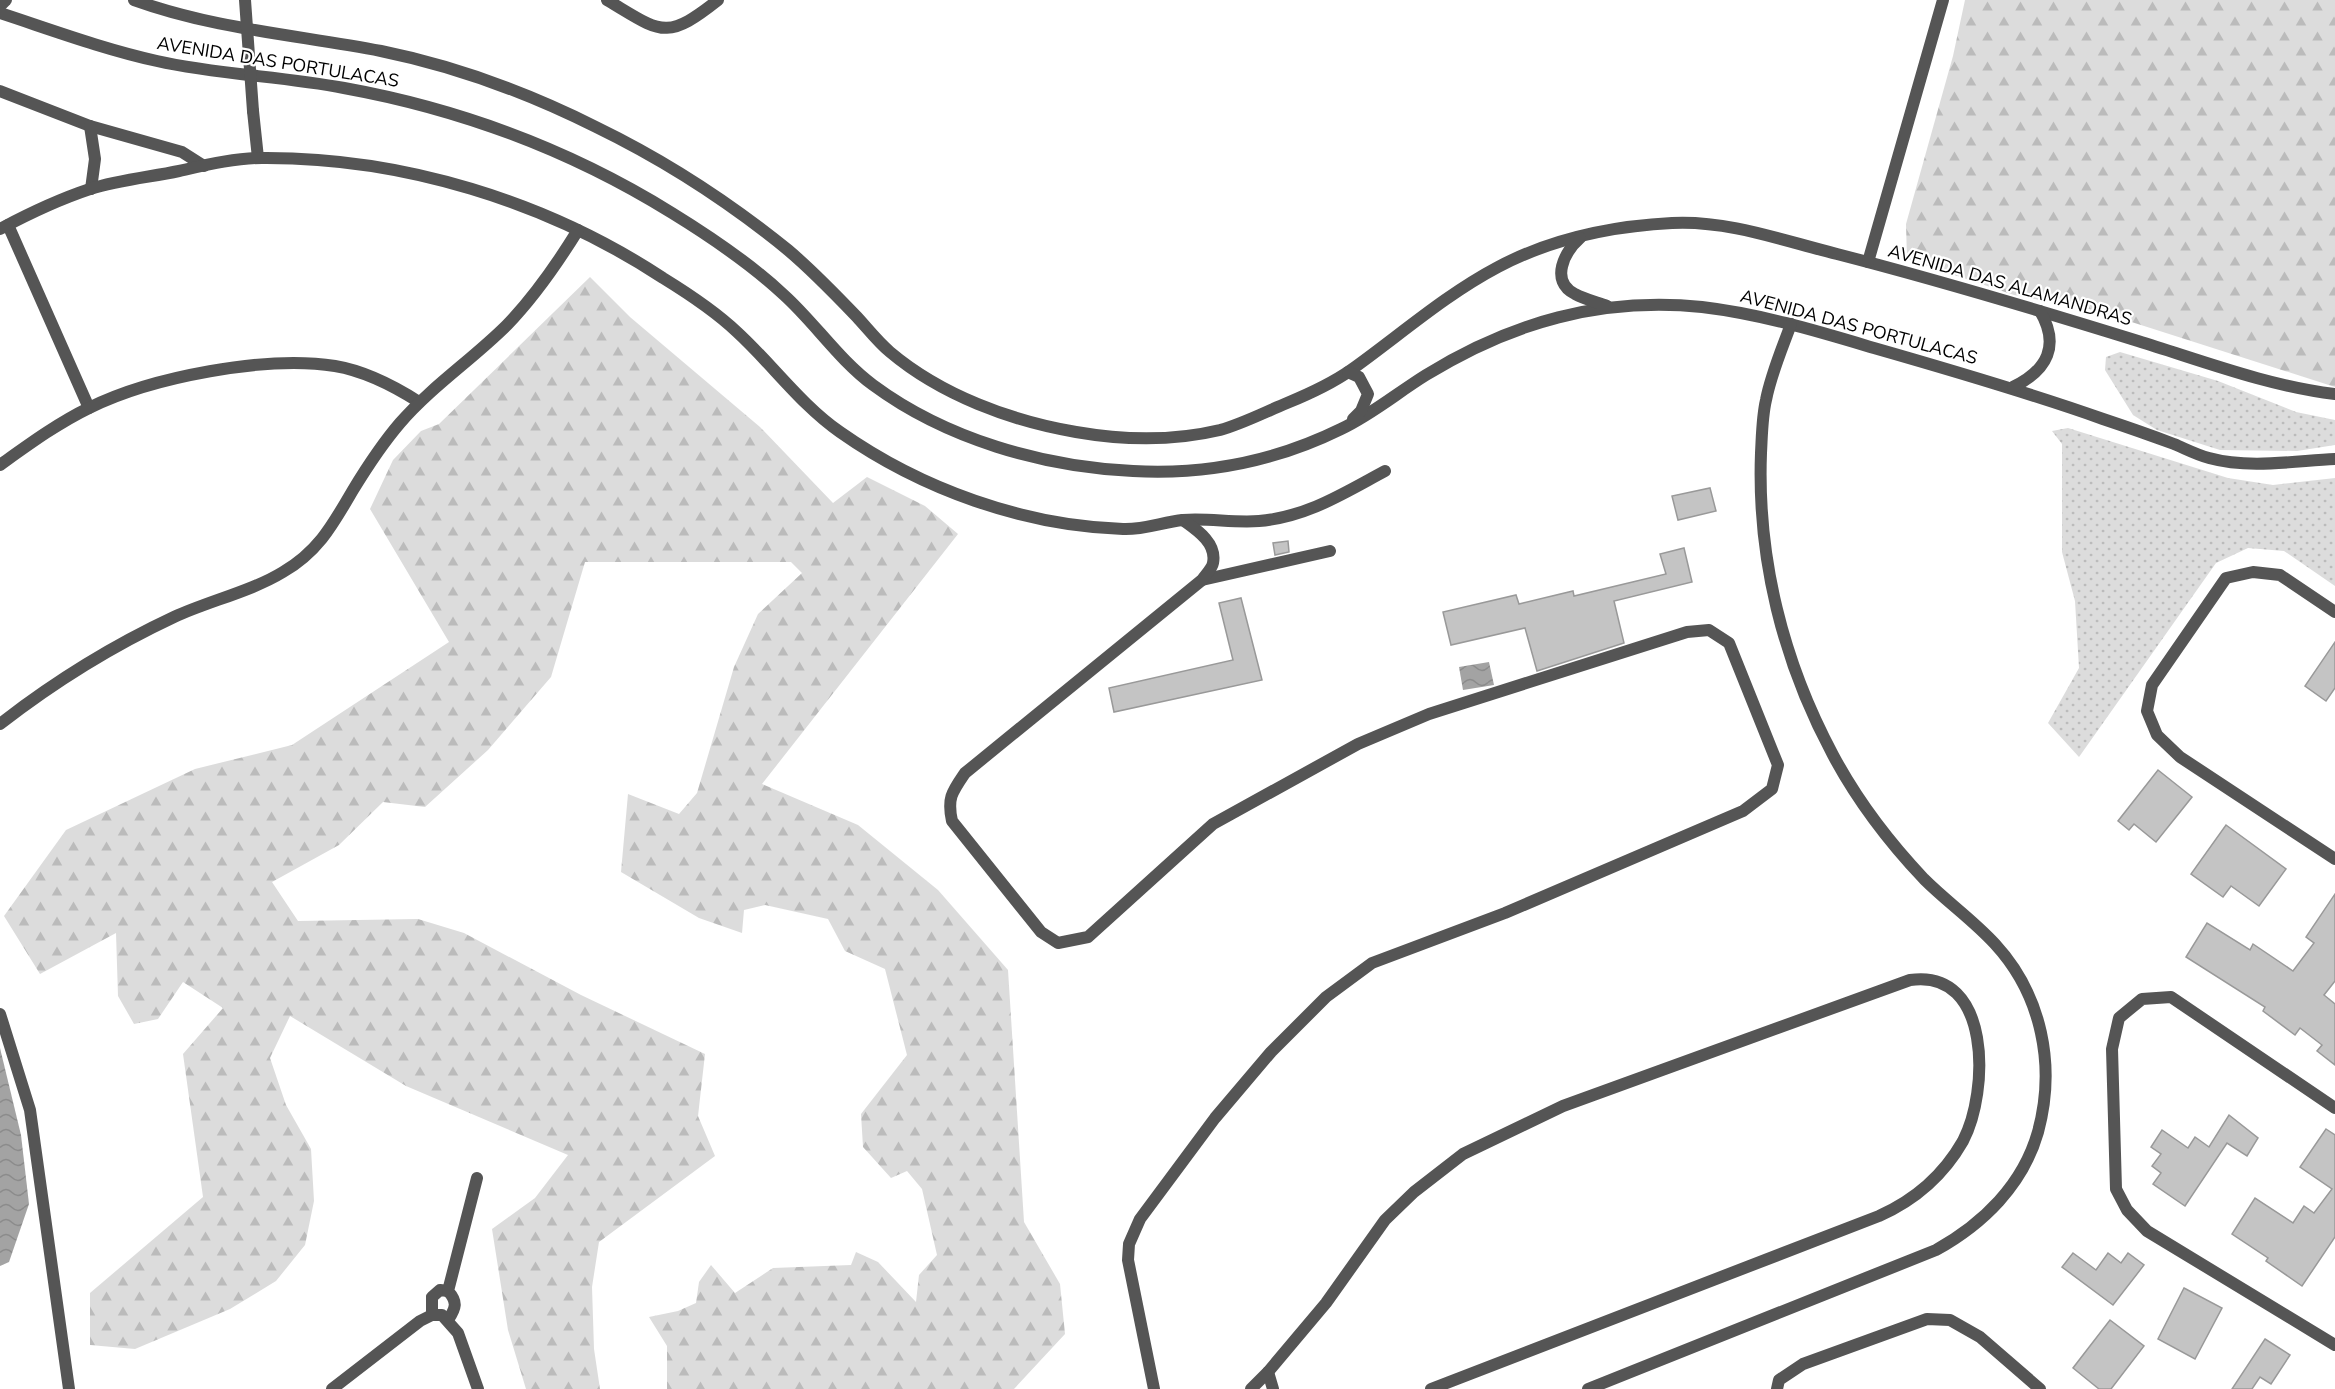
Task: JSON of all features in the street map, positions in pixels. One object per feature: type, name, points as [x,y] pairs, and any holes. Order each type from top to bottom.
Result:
[{"type":"street","points":[[0,6],[6,0]]},
{"type":"street","name":"AVENIDA DAS PORTULACAS","points":[[134,0],[213,23],[382,52],[426,62],[511,90],[584,121],[675,170],[751,221],[822,280],[889,351],[914,369],[966,399],[1023,420],[1083,434],[1167,437],[1224,429],[1319,389],[1348,372],[1428,310],[1505,263],[1538,249],[1581,237],[1639,226],[1707,223],[1868,262]]},
{"type":"street","points":[[245,0],[258,158]]},
{"type":"street","points":[[607,0],[645,23],[666,28],[686,24],[718,0]]},
{"type":"street","name":"AVENIDA DAS ALAMANDRAS","points":[[1943,0],[1868,262],[2040,311],[2281,385],[2335,394]]},
{"type":"street","name":"AVENIDA DAS PORTULACAS","points":[[0,13],[112,50],[156,61],[220,72],[339,87],[426,106],[510,133],[552,150],[644,196],[748,266],[784,294],[868,382],[934,421],[1005,449],[1039,458],[1096,468],[1142,472],[1246,464],[1314,441],[1344,428],[1371,413],[1424,376],[1481,345],[1565,315],[1608,306],[1692,306],[1725,310],[1791,324],[2013,387],[2211,459],[2252,464],[2335,459]]},
{"type":"street","points":[[0,91],[90,126],[182,152],[197,159],[204,166]]},
{"type":"street","points":[[90,126],[95,159],[91,189]]},
{"type":"street","points":[[89,408],[4,227],[91,189],[204,166],[258,158],[352,164],[399,171],[490,195],[578,230],[630,258],[699,302],[736,331],[802,399],[836,430],[899,468],[966,497],[1001,509],[1064,523],[1128,530],[1184,520],[1260,521],[1315,509],[1384,471]]},
{"type":"street","points":[[0,724],[55,684],[132,638],[211,601],[266,581],[299,562],[327,534],[371,461],[419,402],[486,345],[526,305],[551,273],[578,230]]},
{"type":"street","points":[[1581,237],[1563,258],[1561,266],[1564,284],[1575,294],[1608,306]]},
{"type":"street","points":[[2013,387],[2035,375],[2044,362],[2051,345],[2049,326],[2040,311]]},
{"type":"street","points":[[1587,1389],[1925,1254],[1955,1239],[1989,1212],[2017,1178],[2028,1160],[2042,1118],[2046,1075],[2044,1044],[2036,1014],[2019,977],[1995,944],[1924,879],[1875,821],[1853,790],[1825,741],[1801,689],[1789,653],[1770,582],[1762,518],[1761,472],[1766,399],[1791,324]]},
{"type":"street","points":[[0,465],[89,408],[119,396],[182,377],[234,368],[274,365],[335,366],[387,384],[419,402]]},
{"type":"street","points":[[1344,428],[1361,411],[1368,394],[1359,377],[1348,372]]},
{"type":"street","points":[[1154,1389],[1128,1260],[1129,1244],[1140,1219],[1215,1118],[1271,1052],[1326,997],[1372,963],[1505,913],[1743,812],[1772,789],[1778,765],[1729,643],[1709,630],[1687,632],[1429,714],[1358,744],[1212,824],[1088,937],[1058,943],[1041,932],[952,821],[949,807],[951,795],[965,773],[1202,580],[1213,564],[1212,549],[1203,536],[1184,520]]},
{"type":"street","points":[[1202,580],[1330,551]]},
{"type":"street","points":[[2335,612],[2280,575],[2253,572],[2226,578],[2152,686],[2147,711],[2157,735],[2180,757],[2335,859]]},
{"type":"street","points":[[1251,1389],[1326,1303],[1385,1220],[1414,1192],[1463,1154],[1563,1106],[1910,980],[1929,978],[1939,981],[1961,997],[1973,1023],[1977,1042],[1979,1082],[1976,1101],[1968,1130],[1954,1156],[1936,1178],[1914,1198],[1868,1221],[1431,1389]]},
{"type":"street","points":[[2335,1108],[2171,997],[2142,999],[2119,1018],[2112,1049],[2116,1189],[2127,1210],[2147,1231],[2335,1346]]},
{"type":"street","points":[[0,1014],[30,1110],[69,1389]]},
{"type":"street","points":[[448,1291],[477,1178]]},
{"type":"street","points":[[432,1315],[430,1307],[432,1297],[440,1290],[448,1291],[455,1299],[456,1309],[448,1320]]},
{"type":"street","points":[[332,1389],[420,1321],[432,1315],[442,1315],[458,1333],[478,1389]]},
{"type":"street","points":[[1777,1389],[1779,1380],[1803,1364],[1927,1319],[1950,1320],[1980,1337],[2040,1389]]},
{"type":"street","points":[[1268,1372],[1273,1389]]},
{"type":"green space","points":[[1965,0],[2335,0],[2335,387],[2094,310],[2014,295],[1907,259],[1906,224],[1953,56]]},
{"type":"green space","points":[[590,277],[630,317],[760,427],[833,503],[867,477],[925,506],[958,534],[762,784],[858,825],[938,890],[1008,970],[1024,1222],[1060,1284],[1065,1334],[1014,1389],[667,1389],[667,1346],[649,1317],[678,1311],[696,1303],[699,1282],[711,1265],[735,1293],[773,1268],[851,1265],[856,1252],[878,1262],[916,1302],[919,1275],[937,1255],[922,1189],[907,1171],[891,1178],[863,1147],[861,1114],[907,1055],[885,969],[845,951],[828,919],[765,905],[744,910],[742,933],[699,918],[621,872],[628,794],[679,814],[697,793],[734,667],[758,614],[802,573],[791,562],[585,562],[551,677],[488,750],[425,807],[383,802],[339,845],[272,882],[298,921],[418,919],[464,933],[581,995],[705,1054],[698,1116],[715,1156],[599,1242],[592,1287],[594,1349],[600,1389],[526,1389],[508,1330],[492,1229],[535,1198],[568,1155],[406,1086],[290,1016],[270,1058],[286,1105],[311,1149],[314,1201],[305,1245],[276,1281],[230,1309],[135,1349],[90,1345],[90,1293],[203,1197],[183,1054],[223,1008],[183,982],[158,1019],[134,1024],[118,996],[116,933],[40,974],[4,916],[66,830],[195,769],[292,745],[449,642],[370,509],[393,460],[421,431],[439,424]]},
{"type":"green space","points":[[2120,352],[2218,381],[2296,412],[2335,420],[2335,445],[2297,451],[2220,450],[2157,430],[2133,415],[2105,370],[2106,357]]},
{"type":"green space","points":[[2068,428],[2228,478],[2273,485],[2335,478],[2335,586],[2284,551],[2248,548],[2216,563],[2079,757],[2048,723],[2079,668],[2075,601],[2062,552],[2062,444],[2052,431]]},
{"type":"water","points":[[1489,662],[1494,685],[1463,690],[1459,667]]},
{"type":"water","points":[[0,1048],[21,1135],[29,1204],[9,1262],[0,1266]]},
{"type":"building","points":[[1710,488],[1716,511],[1678,520],[1672,496]]},
{"type":"building","points":[[1288,541],[1289,552],[1275,555],[1273,543]]},
{"type":"building","points":[[1684,548],[1692,582],[1614,601],[1624,643],[1537,671],[1525,628],[1451,645],[1443,612],[1516,595],[1519,604],[1573,591],[1574,596],[1666,574],[1660,554]]},
{"type":"building","points":[[1241,598],[1262,680],[1114,712],[1109,688],[1233,660],[1219,603]]},
{"type":"building","points":[[2335,642],[2335,688],[2326,701],[2305,686]]},
{"type":"building","points":[[2158,770],[2192,797],[2156,842],[2134,824],[2129,830],[2118,821]]},
{"type":"building","points":[[2226,825],[2286,869],[2259,906],[2231,886],[2223,897],[2191,874]]},
{"type":"building","points":[[2335,894],[2335,981],[2324,995],[2335,1004],[2335,1065],[2317,1051],[2322,1045],[2300,1028],[2295,1035],[2263,1011],[2265,1007],[2186,957],[2207,923],[2250,950],[2253,944],[2293,971],[2314,943],[2306,937]]},
{"type":"building","points":[[2229,1115],[2258,1138],[2247,1156],[2227,1143],[2185,1206],[2153,1184],[2161,1173],[2152,1166],[2161,1154],[2151,1147],[2162,1130],[2188,1148],[2195,1137],[2209,1147]]},
{"type":"building","points":[[2326,1129],[2335,1135],[2335,1237],[2302,1286],[2266,1261],[2268,1258],[2232,1234],[2255,1198],[2293,1223],[2304,1206],[2314,1213],[2332,1189],[2300,1167]]},
{"type":"building","points":[[2073,1253],[2096,1270],[2108,1253],[2121,1263],[2128,1253],[2144,1265],[2113,1305],[2062,1267]]},
{"type":"building","points":[[2184,1288],[2222,1308],[2195,1359],[2158,1339]]},
{"type":"building","points":[[2110,1320],[2144,1346],[2111,1389],[2099,1389],[2073,1368]]},
{"type":"building","points":[[2265,1339],[2290,1355],[2271,1384],[2260,1377],[2252,1389],[2232,1389]]}]
